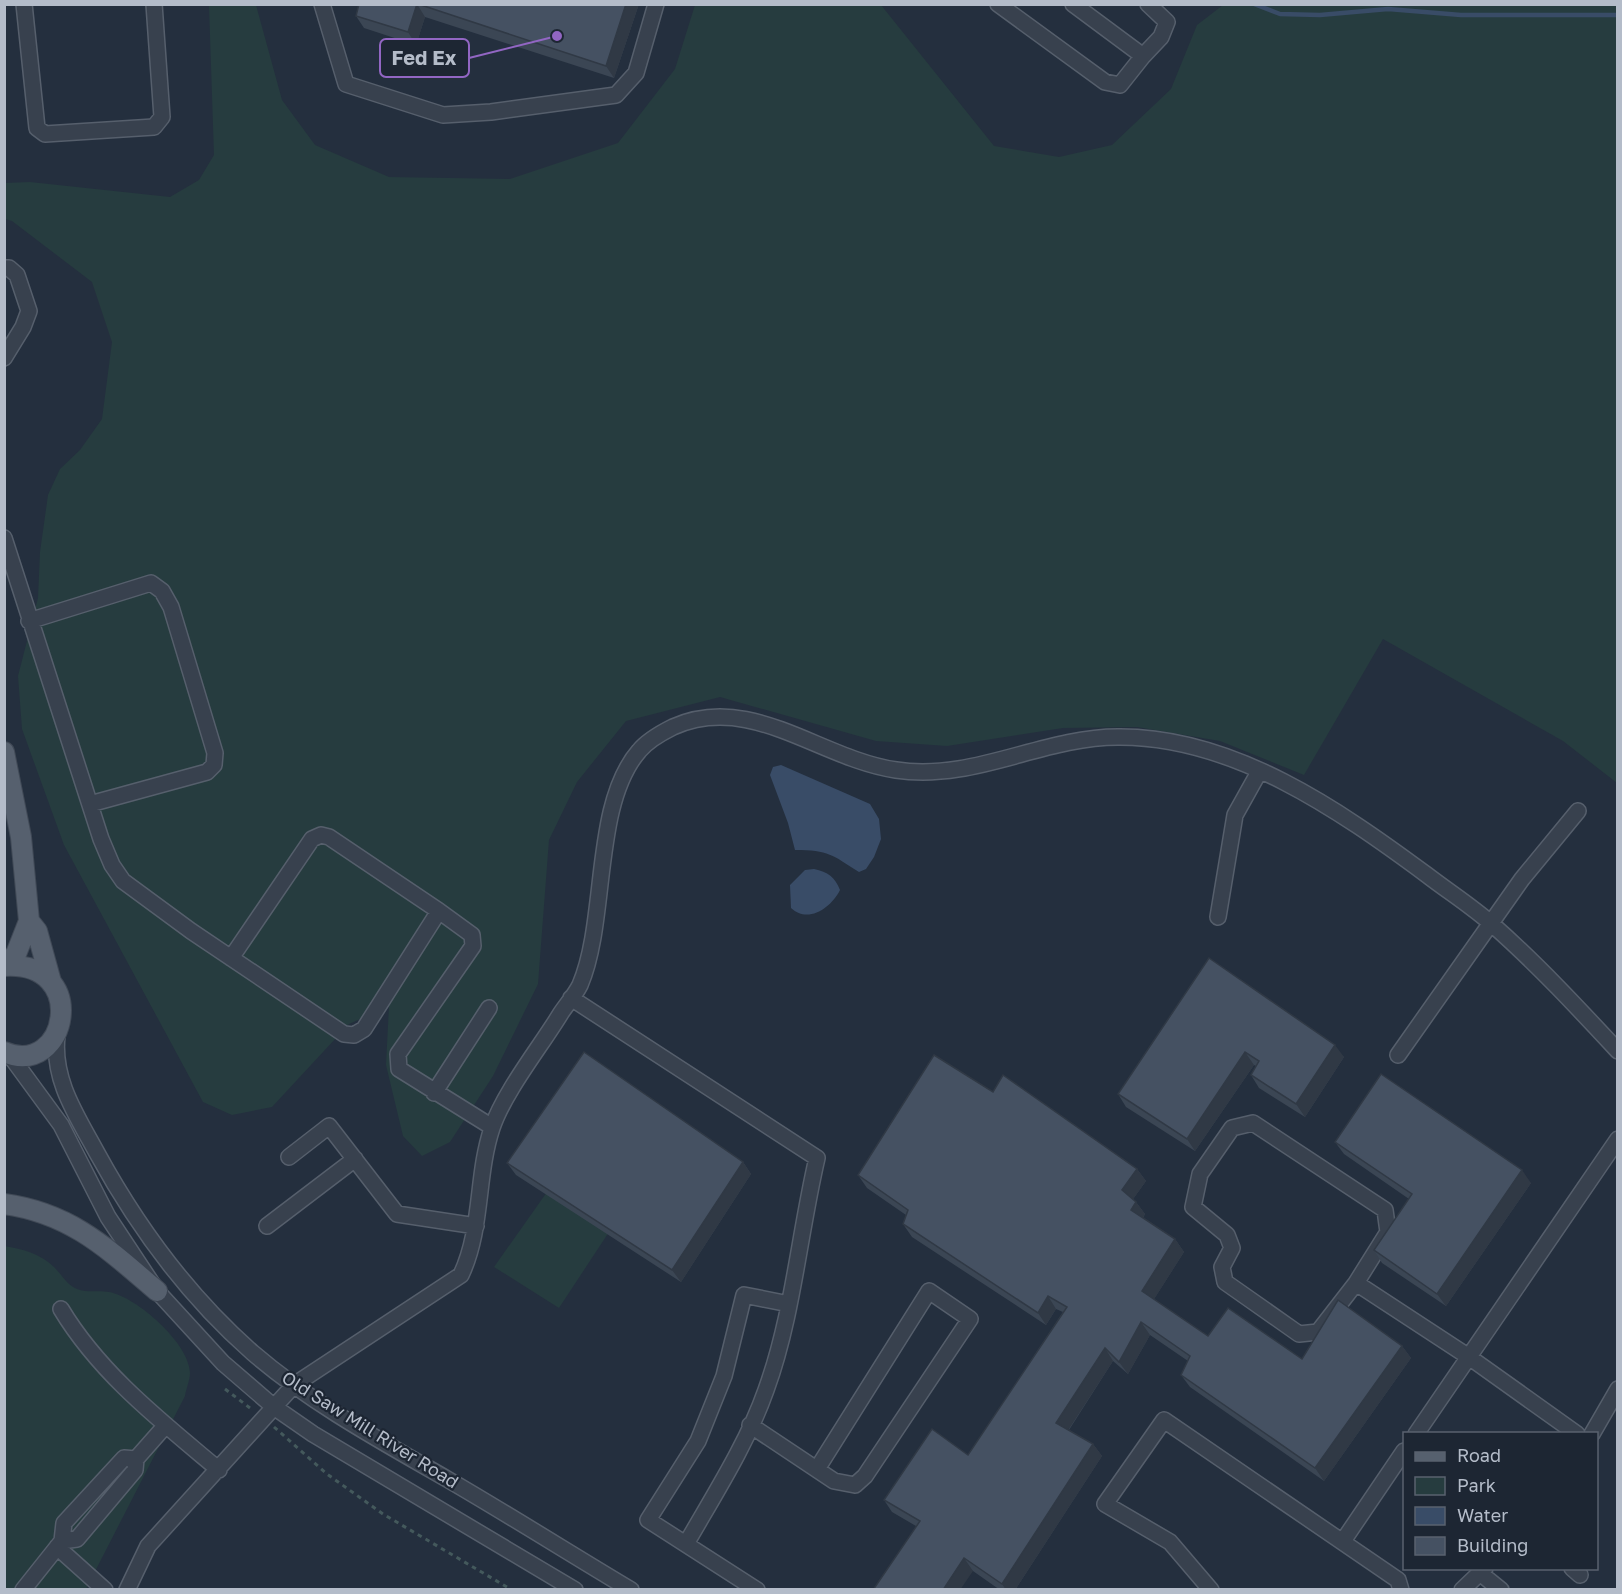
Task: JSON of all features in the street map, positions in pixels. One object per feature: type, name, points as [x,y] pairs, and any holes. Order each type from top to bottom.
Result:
[{"type":"main road","points":[[4,752],[21,837],[28,921],[16,954],[4,966]]},
{"type":"main road","name":"Old Saw Mill River Road","points":[[28,921],[37,931],[51,982],[62,1003],[57,1036]]},
{"type":"main road","points":[[4,966],[30,968],[51,982]]},
{"type":"main road","points":[[7,1053],[31,1054],[41,1050],[57,1036]]},
{"type":"main road","points":[[4,1204],[27,1207],[62,1219],[99,1240],[157,1291]]},
{"type":"street","points":[[24,4],[37,128],[45,134],[154,126],[158,122],[162,117],[154,4]]},
{"type":"street","points":[[322,4],[346,84],[443,115],[490,112],[616,95],[636,73],[656,4]]},
{"type":"street","points":[[999,4],[1104,82],[1120,85],[1161,37],[1167,22],[1148,4]]},
{"type":"street","points":[[1073,4],[1143,56]]},
{"type":"street","points":[[4,268],[9,268],[17,275],[29,310],[23,327],[4,358]]},
{"type":"street","points":[[4,538],[90,804],[112,865],[123,881],[231,958],[344,1034],[354,1035],[364,1029],[439,911]]},
{"type":"street","points":[[29,621],[152,583],[162,591],[171,607],[215,753],[214,765],[207,772],[90,804]]},
{"type":"street","points":[[127,1590],[148,1546],[294,1385],[461,1275],[471,1254],[492,1127],[580,985],[590,944],[615,796],[624,774],[639,751],[662,732],[692,719],[727,715],[762,721],[849,758],[895,770],[928,772],[965,769],[1077,739],[1121,736],[1173,742],[1226,756],[1290,786],[1385,845],[1491,923],[1559,988],[1617,1051]]},
{"type":"street","points":[[1218,917],[1234,815],[1259,772]]},
{"type":"street","points":[[1398,1055],[1522,879],[1578,810]]},
{"type":"street","points":[[231,958],[312,839],[321,835],[329,837],[472,935],[473,946],[398,1054],[399,1069],[404,1075],[492,1127]]},
{"type":"street","points":[[571,998],[817,1158],[803,1216],[789,1304],[766,1390],[750,1425],[686,1544]]},
{"type":"street","points":[[434,1093],[489,1008]]},
{"type":"street","name":"Old Saw Mill River Road","points":[[57,1036],[55,1051],[64,1092],[138,1223],[207,1308],[253,1353],[294,1385],[391,1446],[631,1590]]},
{"type":"street","name":"Old Saw Mill River Road","points":[[7,1053],[61,1125],[108,1217],[157,1291],[269,1413],[313,1434],[575,1590]]},
{"type":"street","points":[[1253,1123],[1385,1210],[1388,1233],[1356,1283],[1318,1332],[1299,1334],[1225,1281],[1222,1267],[1232,1248],[1227,1235],[1193,1207],[1200,1174],[1232,1128],[1253,1123]]},
{"type":"street","points":[[289,1157],[329,1126],[397,1214],[476,1226]]},
{"type":"street","points":[[1417,1432],[1617,1139]]},
{"type":"street","points":[[267,1226],[355,1159]]},
{"type":"street","points":[[1356,1283],[1469,1357],[1574,1432]]},
{"type":"street","points":[[750,1425],[834,1481],[855,1485],[866,1476],[970,1319],[929,1291],[817,1469]]},
{"type":"street","points":[[757,1590],[648,1520],[698,1441],[724,1376],[744,1295],[789,1304]]},
{"type":"street","points":[[61,1310],[79,1340],[166,1425],[219,1470]]},
{"type":"street","points":[[1593,1432],[1617,1389]]},
{"type":"street","points":[[1210,1590],[1170,1542],[1105,1504],[1164,1420],[1398,1580],[1401,1590]]},
{"type":"street","points":[[23,1590],[60,1544],[64,1522],[124,1458],[136,1459],[166,1425]]},
{"type":"street","points":[[1343,1541],[1403,1452]]},
{"type":"street","points":[[60,1544],[105,1590]]},
{"type":"street","points":[[1462,1590],[1482,1571],[1501,1590]]},
{"type":"path","points":[[225,1389],[269,1413],[327,1474],[383,1514],[512,1590]]},
{"type":"green space","points":[[209,5],[256,5],[282,100],[315,145],[389,177],[510,179],[618,143],[675,69],[695,5],[881,5],[994,146],[1059,157],[1112,145],[1171,89],[1197,25],[1223,5],[1617,5],[1617,783],[1563,741],[1383,639],[1304,775],[1220,741],[1137,727],[1063,728],[947,746],[876,741],[720,697],[626,721],[577,782],[549,840],[538,984],[493,1076],[450,1142],[422,1156],[403,1136],[386,1065],[389,1006],[349,1024],[272,1107],[232,1115],[203,1102],[64,845],[22,729],[18,676],[38,598],[40,552],[48,495],[60,469],[80,450],[102,419],[112,342],[92,282],[12,221],[5,219],[5,183],[30,182],[170,197],[199,180],[214,155]]},
{"type":"green space","points":[[547,1192],[609,1232],[559,1308],[494,1267]]},
{"type":"green space","points":[[4,1246],[37,1255],[54,1267],[70,1285],[77,1289],[109,1292],[133,1303],[147,1312],[172,1336],[188,1361],[190,1376],[185,1396],[86,1589],[5,1589]]},
{"type":"water","points":[[781,765],[870,804],[879,819],[881,839],[866,869],[859,872],[823,852],[795,850],[788,823],[770,775],[773,767]]},
{"type":"water","points":[[814,869],[830,876],[840,890],[831,903],[818,912],[798,913],[791,908],[790,885],[805,870]]},
{"type":"building","points":[[359,4],[417,4],[408,32],[356,16]]},
{"type":"building","points":[[418,4],[626,4],[606,66]]},
{"type":"building","points":[[1209,958],[1335,1045],[1296,1104],[1251,1075],[1259,1061],[1245,1052],[1187,1139],[1118,1094]]},
{"type":"building","points":[[584,1052],[743,1162],[672,1270],[507,1163]]},
{"type":"building","points":[[934,1055],[993,1092],[1003,1075],[1137,1169],[1122,1190],[1136,1202],[1131,1210],[1175,1239],[1142,1291],[1208,1336],[1228,1308],[1302,1359],[1338,1300],[1402,1346],[1315,1468],[1181,1375],[1190,1356],[1141,1322],[1119,1362],[1105,1348],[1056,1423],[1093,1444],[1002,1584],[964,1558],[943,1590],[873,1590],[920,1521],[884,1500],[932,1429],[968,1455],[1067,1307],[1048,1296],[1038,1313],[903,1224],[908,1210],[858,1175]]},
{"type":"building","points":[[1381,1074],[1522,1170],[1437,1294],[1374,1250],[1412,1194],[1335,1142]]},
{"type":"waterway","points":[[1254,4],[1280,14],[1320,15],[1388,9],[1461,15],[1618,15]]},
{"type":"place","name":"Fed Ex","points":[[557,36]]}]
